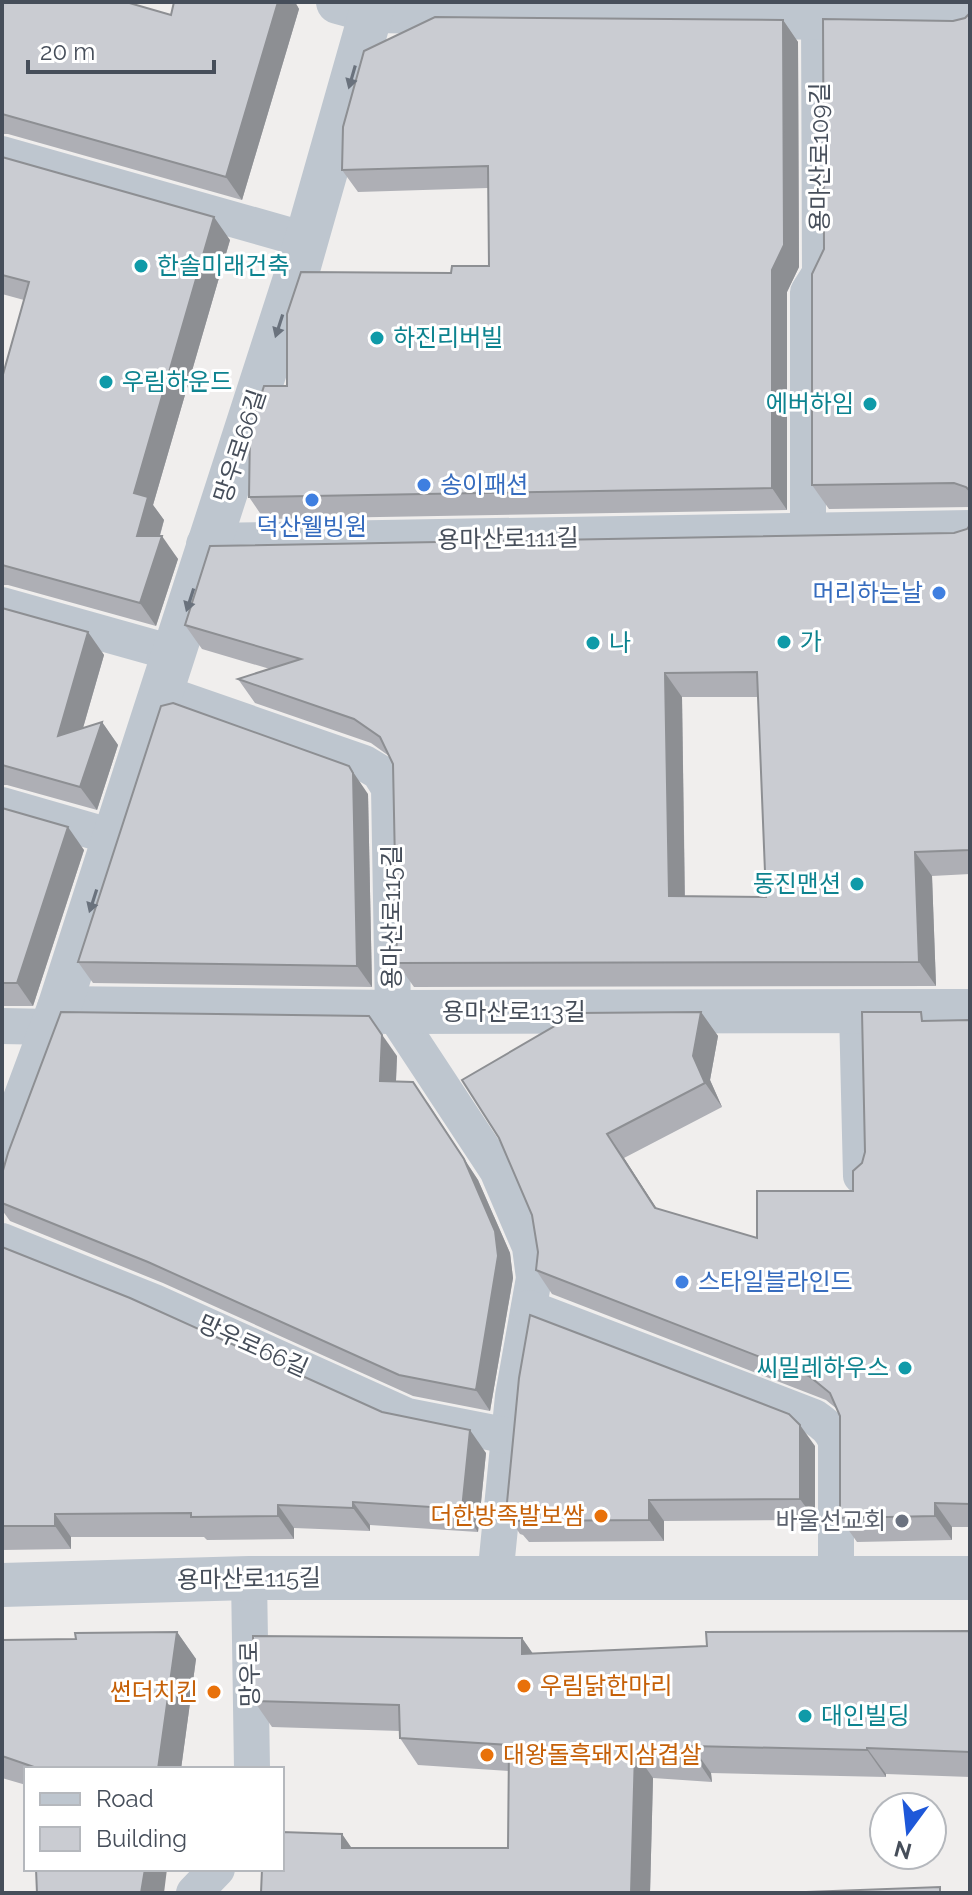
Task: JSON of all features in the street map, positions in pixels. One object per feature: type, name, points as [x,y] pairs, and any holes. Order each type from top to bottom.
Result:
[{"type":"street","points":[[361,5],[970,20]]},
{"type":"street","name":"망우로66길","points":[[2,1161],[56,1017],[306,240],[361,5]]},
{"type":"street","name":"용마산로111길","points":[[208,545],[970,532]]},
{"type":"street","name":"용마산로113길","points":[[56,1017],[393,1012],[970,1011]]},
{"type":"street","name":"용마산로115길","points":[[2,1585],[249,1578],[970,1578]]},
{"type":"lane","name":"용마산로109길","points":[[808,534],[808,292],[820,273],[819,17]]},
{"type":"lane","points":[[2,154],[306,240]]},
{"type":"lane","points":[[2,605],[166,672]]},
{"type":"lane","name":"용마산로115길","points":[[166,672],[364,763],[385,779],[391,800],[393,1012],[497,1170],[530,1247],[534,1278],[515,1383],[495,1578]]},
{"type":"lane","points":[[2,805],[113,837]]},
{"type":"lane","points":[[857,1011],[861,1176]]},
{"type":"lane","points":[[2,1026],[56,1017]]},
{"type":"lane","name":"망우로66길","points":[[2,1241],[168,1308],[407,1416],[509,1436]]},
{"type":"lane","points":[[529,1308],[823,1423],[832,1431],[836,1441],[836,1579]]},
{"type":"lane","name":"망우로","points":[[249,1578],[252,1767]]},
{"type":"lane","points":[[194,1893],[215,1871]]},
{"type":"building","points":[[2,2],[126,2],[171,15],[174,2],[278,2],[226,177],[2,114]]},
{"type":"building","points":[[970,13],[970,491],[954,483],[812,485],[812,274],[824,249],[823,19],[953,21]]},
{"type":"building","points":[[435,17],[783,20],[784,245],[772,270],[772,488],[249,497],[250,430],[264,386],[287,386],[287,314],[301,272],[451,273],[452,266],[489,266],[488,166],[342,170],[343,127],[364,51]]},
{"type":"building","points":[[2,157],[214,217],[134,493],[148,497],[137,536],[162,536],[140,603],[2,565],[2,378],[29,282],[2,275]]},
{"type":"building","points":[[970,525],[970,850],[915,852],[919,962],[397,963],[393,764],[380,737],[354,719],[238,679],[301,659],[185,625],[210,546],[954,533]],"holes":[[[757,672],[766,897],[669,896],[665,673]]]},
{"type":"building","points":[[2,608],[88,632],[58,736],[102,722],[80,787],[2,765]]},
{"type":"building","points":[[173,703],[349,766],[353,773],[357,966],[78,962],[161,706]]},
{"type":"building","points":[[2,808],[68,827],[17,983],[2,983]]},
{"type":"building","points":[[61,1012],[369,1016],[382,1035],[380,1081],[413,1082],[464,1159],[495,1231],[498,1256],[476,1390],[399,1375],[148,1262],[2,1203],[2,1174],[8,1153]]},
{"type":"building","points":[[701,1012],[693,1056],[705,1083],[607,1134],[655,1208],[757,1238],[757,1191],[853,1191],[853,1171],[862,1163],[865,1152],[862,1012],[921,1012],[922,1021],[970,1020],[970,1504],[935,1503],[935,1516],[840,1518],[840,1416],[830,1393],[809,1376],[536,1270],[538,1252],[532,1215],[499,1138],[462,1080],[577,1013]]},
{"type":"building","points":[[2,1247],[130,1298],[382,1412],[470,1430],[462,1509],[353,1502],[353,1508],[278,1505],[278,1516],[55,1514],[55,1526],[2,1526]]},
{"type":"building","points":[[530,1315],[789,1414],[800,1425],[800,1499],[649,1500],[649,1520],[514,1521],[514,1514],[506,1513],[519,1378]]},
{"type":"building","points":[[970,1631],[970,1752],[692,1746],[694,1755],[635,1752],[631,1893],[261,1893],[262,1871],[284,1871],[284,1832],[342,1834],[342,1848],[508,1848],[509,1745],[400,1738],[399,1705],[254,1701],[253,1636],[522,1638],[522,1654],[707,1646],[706,1632]]},
{"type":"building","points":[[177,1632],[158,1767],[34,1767],[2,1756],[2,1640],[76,1639],[75,1633]]},
{"type":"building","points":[[36,1871],[145,1871],[141,1893],[37,1893]]},
{"type":"building","points":[[940,1887],[940,1893],[779,1893]]},
{"type":"place","name":"한솔미래건축","points":[[141,266]]},
{"type":"place","name":"하진리버빌","points":[[377,338]]},
{"type":"place","name":"우림하운드","points":[[106,382]]},
{"type":"place","name":"에버하임","points":[[870,404]]},
{"type":"place","name":"송이패션","points":[[424,485]]},
{"type":"place","name":"덕산웰빙원","points":[[312,500]]},
{"type":"place","name":"머리하는날","points":[[939,593]]},
{"type":"place","name":"가","points":[[784,642]]},
{"type":"place","name":"나","points":[[593,643]]},
{"type":"place","name":"동진맨션","points":[[857,884]]},
{"type":"place","name":"스타일블라인드","points":[[682,1282]]},
{"type":"place","name":"씨밀레하우스","points":[[905,1368]]},
{"type":"place","name":"더한방족발보쌈","points":[[601,1516]]},
{"type":"place","name":"바울선교회","points":[[902,1521]]},
{"type":"place","name":"우림닭한마리","points":[[524,1686]]},
{"type":"place","name":"썬더치킨","points":[[214,1692]]},
{"type":"place","name":"대인빌딩","points":[[805,1716]]},
{"type":"place","name":"대왕돌흑돼지삼겹살","points":[[487,1755]]}]
